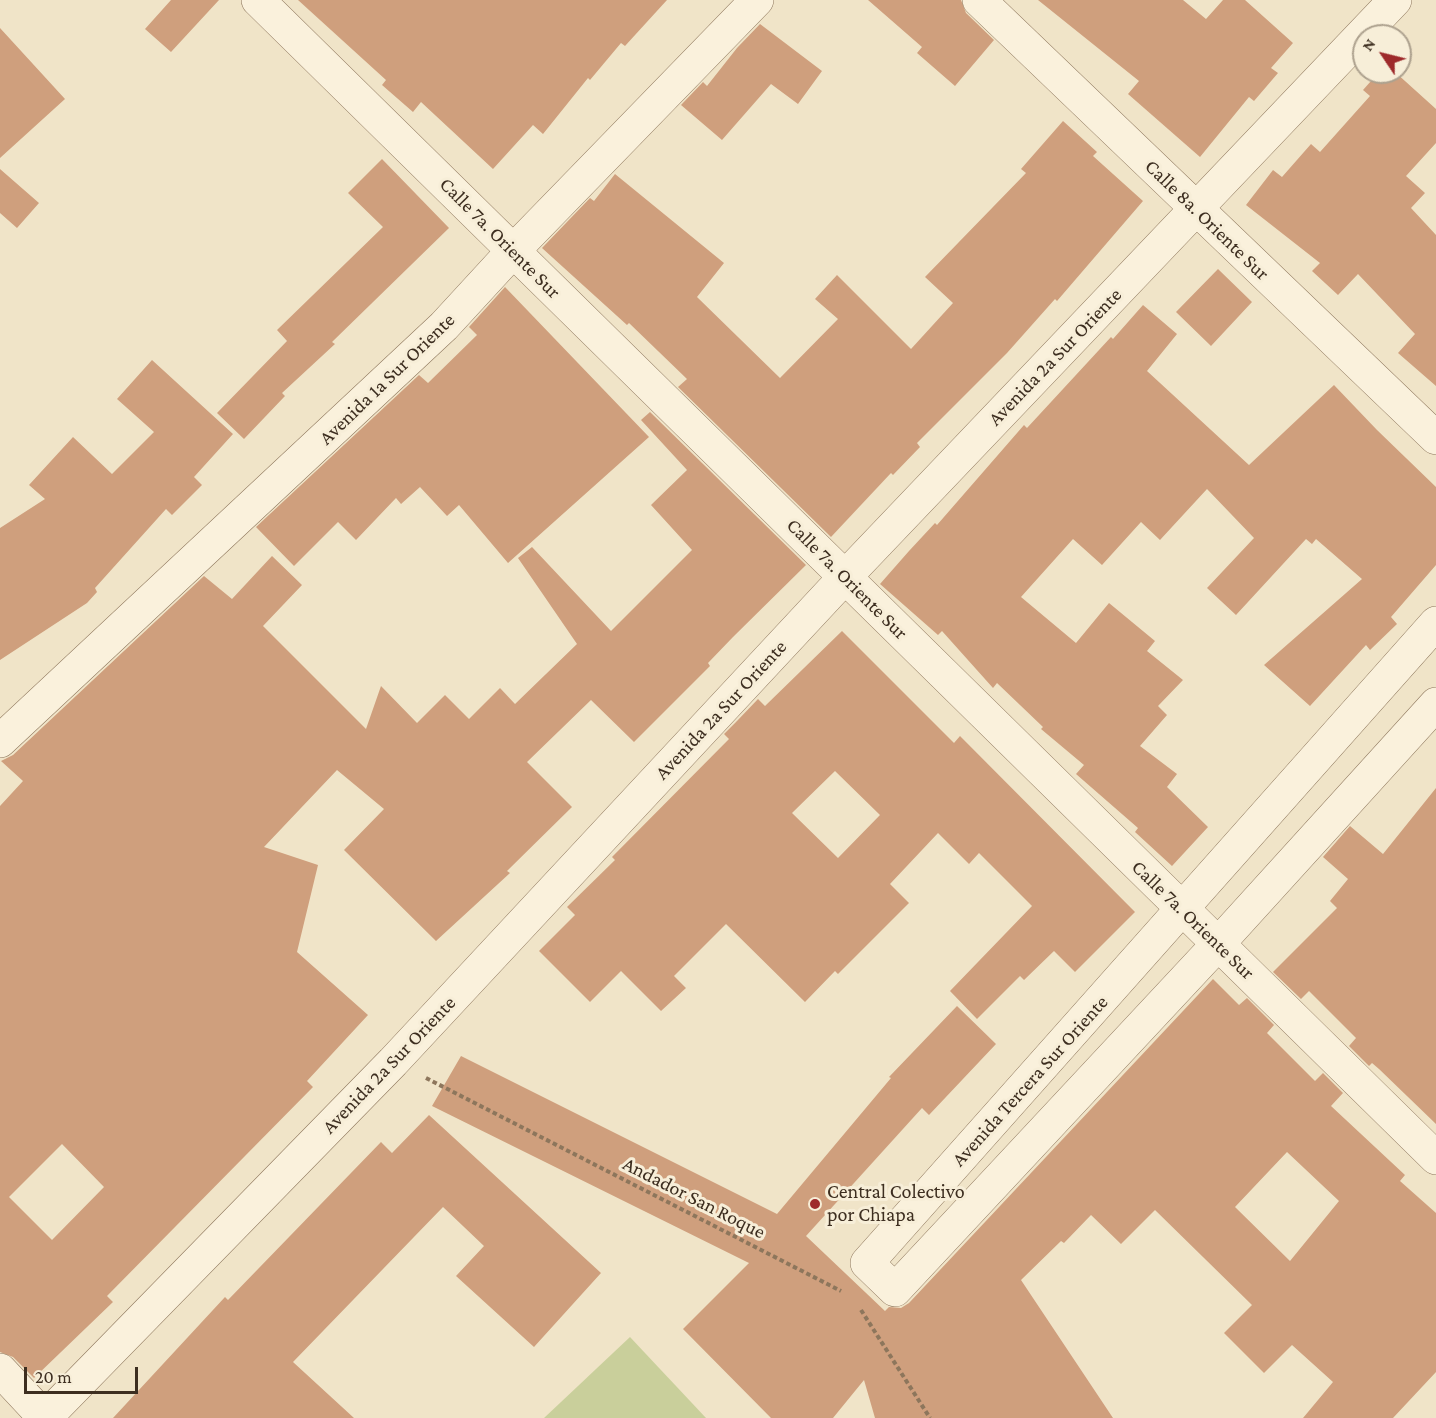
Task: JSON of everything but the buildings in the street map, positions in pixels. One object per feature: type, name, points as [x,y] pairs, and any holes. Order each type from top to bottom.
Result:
[{"type":"street","name":"Calle 7a. Oriente Sur","points":[[258,0],[1436,1158]]},
{"type":"street","name":"Avenida 1a Sur Oriente","points":[[0,741],[444,326],[513,251],[757,0]]},
{"type":"street","name":"Calle 8a. Oriente Sur","points":[[979,0],[1195,210],[1436,438]]},
{"type":"street","name":"Avenida 2a Sur Oriente","points":[[45,1418],[393,1062],[845,577],[1395,0]]},
{"type":"street","name":"Avenida Tercera Sur Oriente","points":[[1436,623],[867,1263],[895,1290],[1218,944],[1436,704]]},
{"type":"street","points":[[0,1370],[45,1418]]},
{"type":"path","name":"Andador San Roque","points":[[393,1062],[852,1296]]},
{"type":"path","points":[[858,1306],[930,1418]]},
{"type":"green space","points":[[630,1337],[706,1418],[544,1418]]},
{"type":"place","name":"Central Colectivo por Chiapa","points":[[815,1204]]}]
